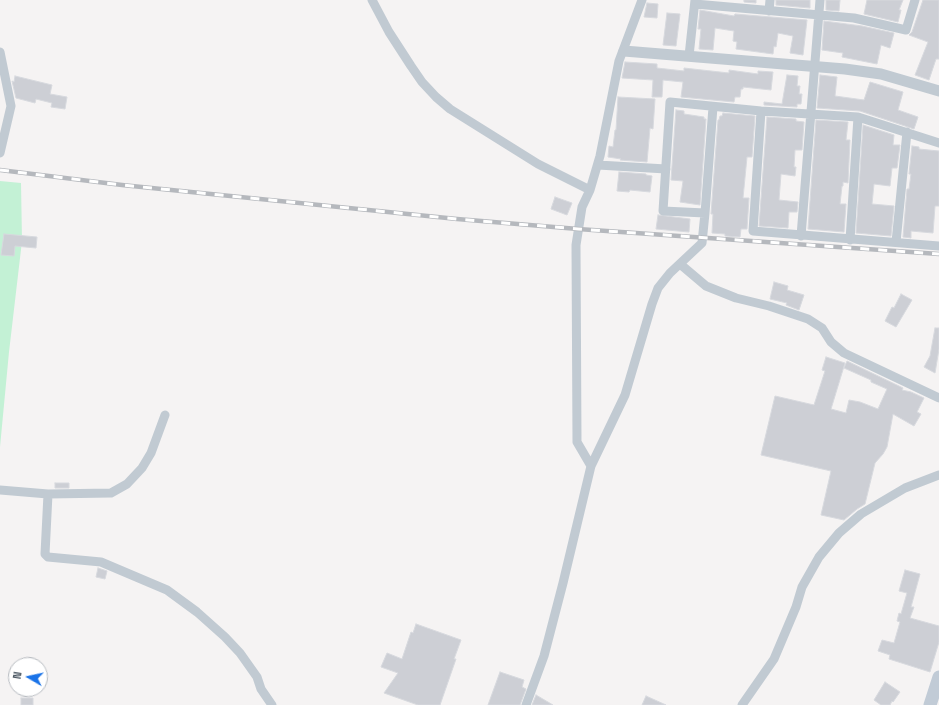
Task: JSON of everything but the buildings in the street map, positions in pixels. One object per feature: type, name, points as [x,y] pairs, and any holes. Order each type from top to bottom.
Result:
[{"type":"main road","points":[[930,705],[939,677]]},
{"type":"street","points":[[372,0],[389,32],[411,66],[422,82],[436,97],[450,109],[538,164],[590,190]]},
{"type":"street","points":[[590,466],[577,442],[577,237],[582,207],[590,190],[598,165],[619,62],[642,0]]},
{"type":"street","points":[[769,11],[770,0]]},
{"type":"street","points":[[801,236],[820,0]]},
{"type":"street","points":[[689,56],[695,2],[769,11],[854,18],[906,30],[915,0]]},
{"type":"street","points":[[624,51],[845,69],[881,74],[939,91]]},
{"type":"street","points":[[0,52],[11,106],[0,153]]},
{"type":"street","points":[[705,213],[663,211],[670,102],[762,111],[858,117],[939,143]]},
{"type":"street","points":[[526,705],[546,648],[563,583],[590,466],[625,395],[658,288],[670,273],[702,243],[713,107]]},
{"type":"street","points":[[762,111],[753,231],[939,246]]},
{"type":"street","points":[[850,240],[858,117]]},
{"type":"street","points":[[896,242],[907,132]]},
{"type":"street","points":[[598,165],[666,169]]},
{"type":"street","points":[[680,264],[706,286],[736,298],[769,306],[808,319],[822,328],[831,342],[844,353],[939,398]]},
{"type":"street","points":[[0,490],[48,494],[111,493],[126,484],[142,468],[151,453],[165,415]]},
{"type":"street","points":[[742,705],[774,659],[796,607],[802,587],[819,557],[839,533],[861,514],[905,488],[939,475]]},
{"type":"street","points":[[48,494],[45,554],[48,557],[101,562],[167,590],[185,602],[225,637],[240,653],[257,677],[261,689],[272,705]]},
{"type":"green space","points":[[0,181],[21,183],[22,241],[0,447]]},
{"type":"railway","points":[[0,170],[122,185],[457,219],[578,229],[939,254]]}]
